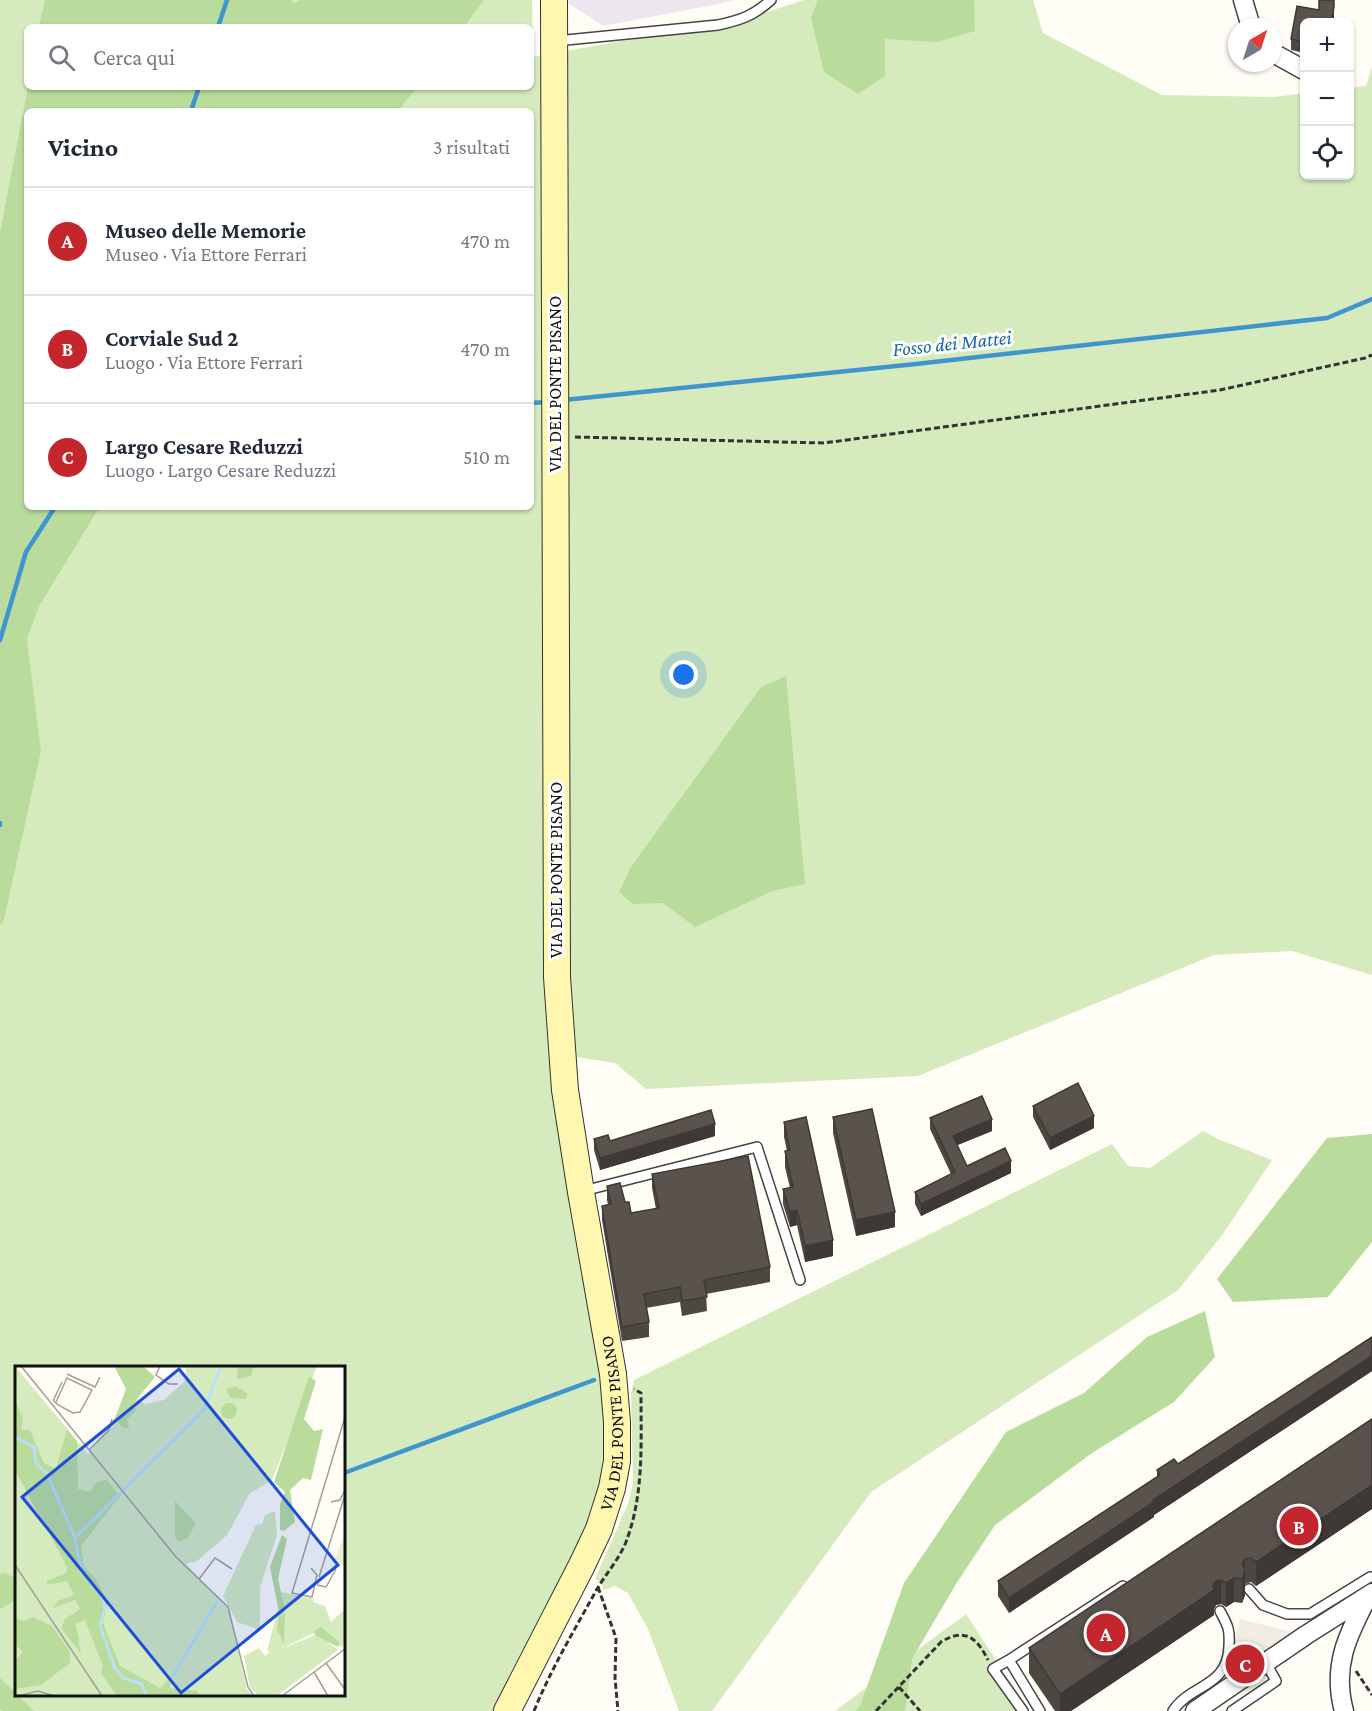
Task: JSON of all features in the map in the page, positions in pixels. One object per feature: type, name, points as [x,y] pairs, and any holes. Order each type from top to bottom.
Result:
[{"type":"street","name":"VIA DEL PONTE PISANO","points":[[507,1711],[599,1529],[616,1469],[617,1422],[613,1374],[565,1090],[557,977],[554,0]]},
{"type":"street","points":[[1243,0],[1248,18]]},
{"type":"street","points":[[1282,58],[1300,68]]},
{"type":"street","points":[[1196,1711],[1370,1594]]},
{"type":"street","points":[[1344,1711],[1340,1685],[1341,1657],[1348,1637],[1370,1594]]},
{"type":"lane","points":[[554,41],[740,21],[757,12],[771,0]]},
{"type":"lane","points":[[581,1192],[757,1147],[800,1280]]},
{"type":"lane","points":[[1249,1589],[1263,1605],[1287,1614],[1310,1614],[1372,1577]]},
{"type":"lane","points":[[1023,1711],[993,1669],[1128,1583]]},
{"type":"lane","points":[[1173,1711],[1184,1700],[1221,1674],[1229,1656],[1230,1629],[1220,1611]]},
{"type":"lane","points":[[1009,1660],[1040,1711]]},
{"type":"lane","points":[[1232,1711],[1276,1681],[1266,1663]]},
{"type":"path","points":[[555,433],[824,443],[1220,390],[1365,358],[1372,354]]},
{"type":"path","points":[[534,1711],[544,1687],[598,1587],[616,1638],[615,1678],[618,1711]]},
{"type":"path","points":[[876,1711],[941,1642],[956,1635],[968,1636],[981,1646],[993,1669]]},
{"type":"path","points":[[1355,1668],[1372,1695]]},
{"type":"path","points":[[899,1687],[920,1711]]},
{"type":"shaded area","points":[[568,0],[733,0],[603,26],[568,3]]},
{"type":"shaded area","points":[[1240,1619],[1306,1635],[1220,1694]]},
{"type":"green space","points":[[0,0],[532,0],[532,24],[24,24],[24,90],[534,90],[534,57],[748,18],[804,0],[1033,0],[1043,33],[1162,95],[1275,97],[1300,94],[1300,180],[1354,180],[1354,88],[1366,86],[1372,67],[1372,975],[1292,951],[1214,955],[918,1076],[646,1089],[615,1063],[576,1057],[552,1028],[609,1405],[608,1479],[573,1571],[500,1711],[0,1711]]},
{"type":"green space","points":[[45,0],[290,0],[295,3],[300,0],[484,0],[466,24],[40,24]]},
{"type":"green space","points":[[818,0],[974,0],[975,31],[937,42],[885,39],[885,76],[858,94],[824,72],[811,18]]},
{"type":"green space","points":[[27,90],[415,90],[400,108],[24,108],[24,510],[98,510],[39,606],[27,639],[41,751],[4,920],[0,925],[0,233]]},
{"type":"green space","points":[[786,676],[805,884],[772,891],[695,927],[663,903],[633,904],[619,892],[631,867],[761,687]]},
{"type":"green space","points":[[1203,1131],[1272,1160],[1223,1234],[1178,1290],[871,1492],[712,1711],[679,1711],[648,1629],[628,1593],[615,1586],[604,1590],[601,1583],[595,1579],[628,1504],[633,1483],[631,1393],[634,1380],[1112,1144],[1128,1166],[1150,1168]]},
{"type":"green space","points":[[1372,1134],[1372,1242],[1328,1297],[1233,1302],[1217,1279],[1327,1138]]},
{"type":"green space","points":[[1205,1311],[1215,1357],[1174,1402],[1092,1453],[995,1525],[956,1584],[912,1659],[905,1711],[855,1711],[860,1706],[904,1583],[1006,1432],[1084,1393],[1147,1337]]},
{"type":"green space","points":[[4,1573],[15,1578],[15,1601],[0,1609],[0,1574]]},
{"type":"green space","points":[[966,1614],[1029,1711],[835,1711]]},
{"type":"green space","points":[[0,1678],[15,1693],[15,1696],[19,1696],[34,1711],[2,1711],[0,1709]]},
{"type":"building","points":[[1319,0],[1334,0],[1332,18],[1300,18],[1300,41],[1291,39],[1297,6],[1319,10]]},
{"type":"building","points":[[1078,1083],[1094,1116],[1050,1138],[1033,1106]]},
{"type":"building","points":[[982,1096],[992,1119],[953,1136],[967,1166],[1005,1148],[1011,1161],[921,1204],[915,1192],[955,1172],[930,1118]]},
{"type":"building","points":[[872,1109],[895,1212],[856,1220],[833,1117]]},
{"type":"building","points":[[711,1110],[715,1124],[600,1158],[594,1139],[608,1135],[610,1141]]},
{"type":"building","points":[[806,1117],[833,1240],[805,1246],[797,1210],[790,1212],[783,1189],[793,1187],[785,1151],[790,1150],[784,1122]]},
{"type":"building","points":[[748,1156],[770,1267],[704,1280],[707,1297],[682,1301],[680,1287],[644,1294],[649,1322],[622,1327],[602,1206],[611,1204],[607,1186],[620,1183],[625,1202],[629,1202],[631,1213],[659,1208],[652,1174]]},
{"type":"building","points":[[1372,1337],[1372,1356],[1009,1598],[998,1581],[1160,1475],[1157,1470],[1174,1459],[1178,1464]]},
{"type":"building","points":[[1372,1419],[1372,1485],[1256,1562],[1251,1558],[1245,1559],[1242,1563],[1245,1571],[1242,1579],[1234,1578],[1226,1583],[1221,1580],[1216,1581],[1213,1586],[1214,1590],[1060,1694],[1029,1648]]},
{"type":"waterway","points":[[219,24],[227,0]]},
{"type":"waterway","points":[[192,108],[198,90]]},
{"type":"waterway","name":"Fosso dei Mattei","points":[[564,400],[916,364],[1327,318],[1372,299]]},
{"type":"waterway","name":"Fosso dei Mattei","points":[[534,403],[547,402]]},
{"type":"waterway","points":[[0,640],[26,552],[53,510]]},
{"type":"waterway","points":[[345,1473],[594,1380]]},
{"type":"place","name":"Corviale Sud 2","points":[[1299,1526]]},
{"type":"place","name":"Museo delle Memorie","points":[[1106,1633]]},
{"type":"place","name":"Largo Cesare Reduzzi","points":[[1245,1664]]}]
